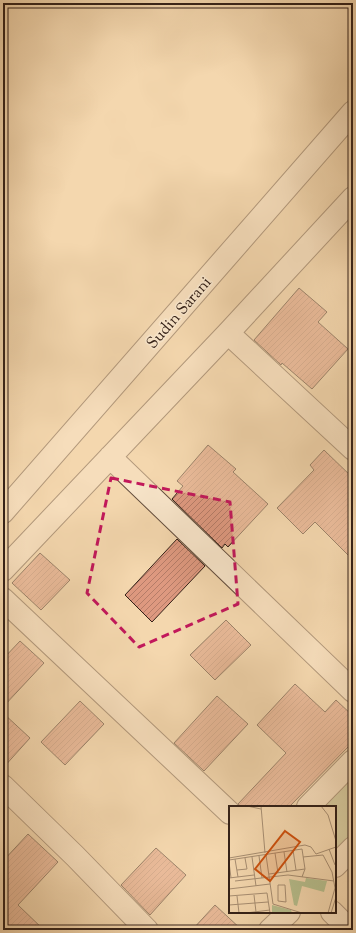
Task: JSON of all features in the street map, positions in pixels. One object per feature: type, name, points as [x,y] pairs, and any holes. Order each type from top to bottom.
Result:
[{"type":"street","name":"Sudin Sarani","points":[[3,512],[353,112]]},
{"type":"street","points":[[3,570],[352,202]]},
{"type":"street","points":[[228,333],[353,449]]},
{"type":"street","points":[[110,456],[353,692]]},
{"type":"street","points":[[3,599],[229,812]]},
{"type":"street","points":[[309,806],[353,761]]},
{"type":"street","points":[[3,786],[75,856],[147,930]]},
{"type":"street","points":[[336,865],[353,848]]},
{"type":"street","points":[[270,930],[288,913]]},
{"type":"street","points":[[333,913],[350,930]]},
{"type":"highlighted area","points":[[111,478],[230,502],[238,604],[139,647],[87,593]]},
{"type":"green space","points":[[353,759],[353,847],[336,865],[336,806],[308,806]]},
{"type":"building","points":[[299,288],[327,312],[318,322],[348,349],[312,389],[282,363],[281,365],[254,340]]},
{"type":"building","points":[[208,445],[236,469],[233,472],[268,504],[228,547],[225,544],[222,548],[172,499],[183,486],[177,481]]},
{"type":"building","points":[[324,450],[353,478],[353,560],[315,522],[303,534],[277,508],[314,470],[310,465]]},
{"type":"building","points":[[177,539],[205,566],[152,622],[125,595]]},
{"type":"building","points":[[40,553],[70,580],[41,610],[12,583]]},
{"type":"building","points":[[226,620],[251,645],[215,680],[190,655]]},
{"type":"building","points":[[20,641],[44,663],[3,707],[3,659]]},
{"type":"building","points":[[295,684],[325,712],[336,700],[353,716],[353,742],[290,806],[240,806],[238,804],[286,753],[257,725]]},
{"type":"building","points":[[217,696],[248,724],[204,771],[174,743]]},
{"type":"building","points":[[80,701],[104,724],[65,765],[41,742]]},
{"type":"building","points":[[3,713],[30,738],[3,768]]},
{"type":"building","points":[[28,834],[58,862],[18,905],[44,930],[3,930],[3,861]]},
{"type":"building","points":[[156,848],[186,875],[150,915],[121,885]]},
{"type":"building","points":[[215,905],[242,930],[192,930]]}]
